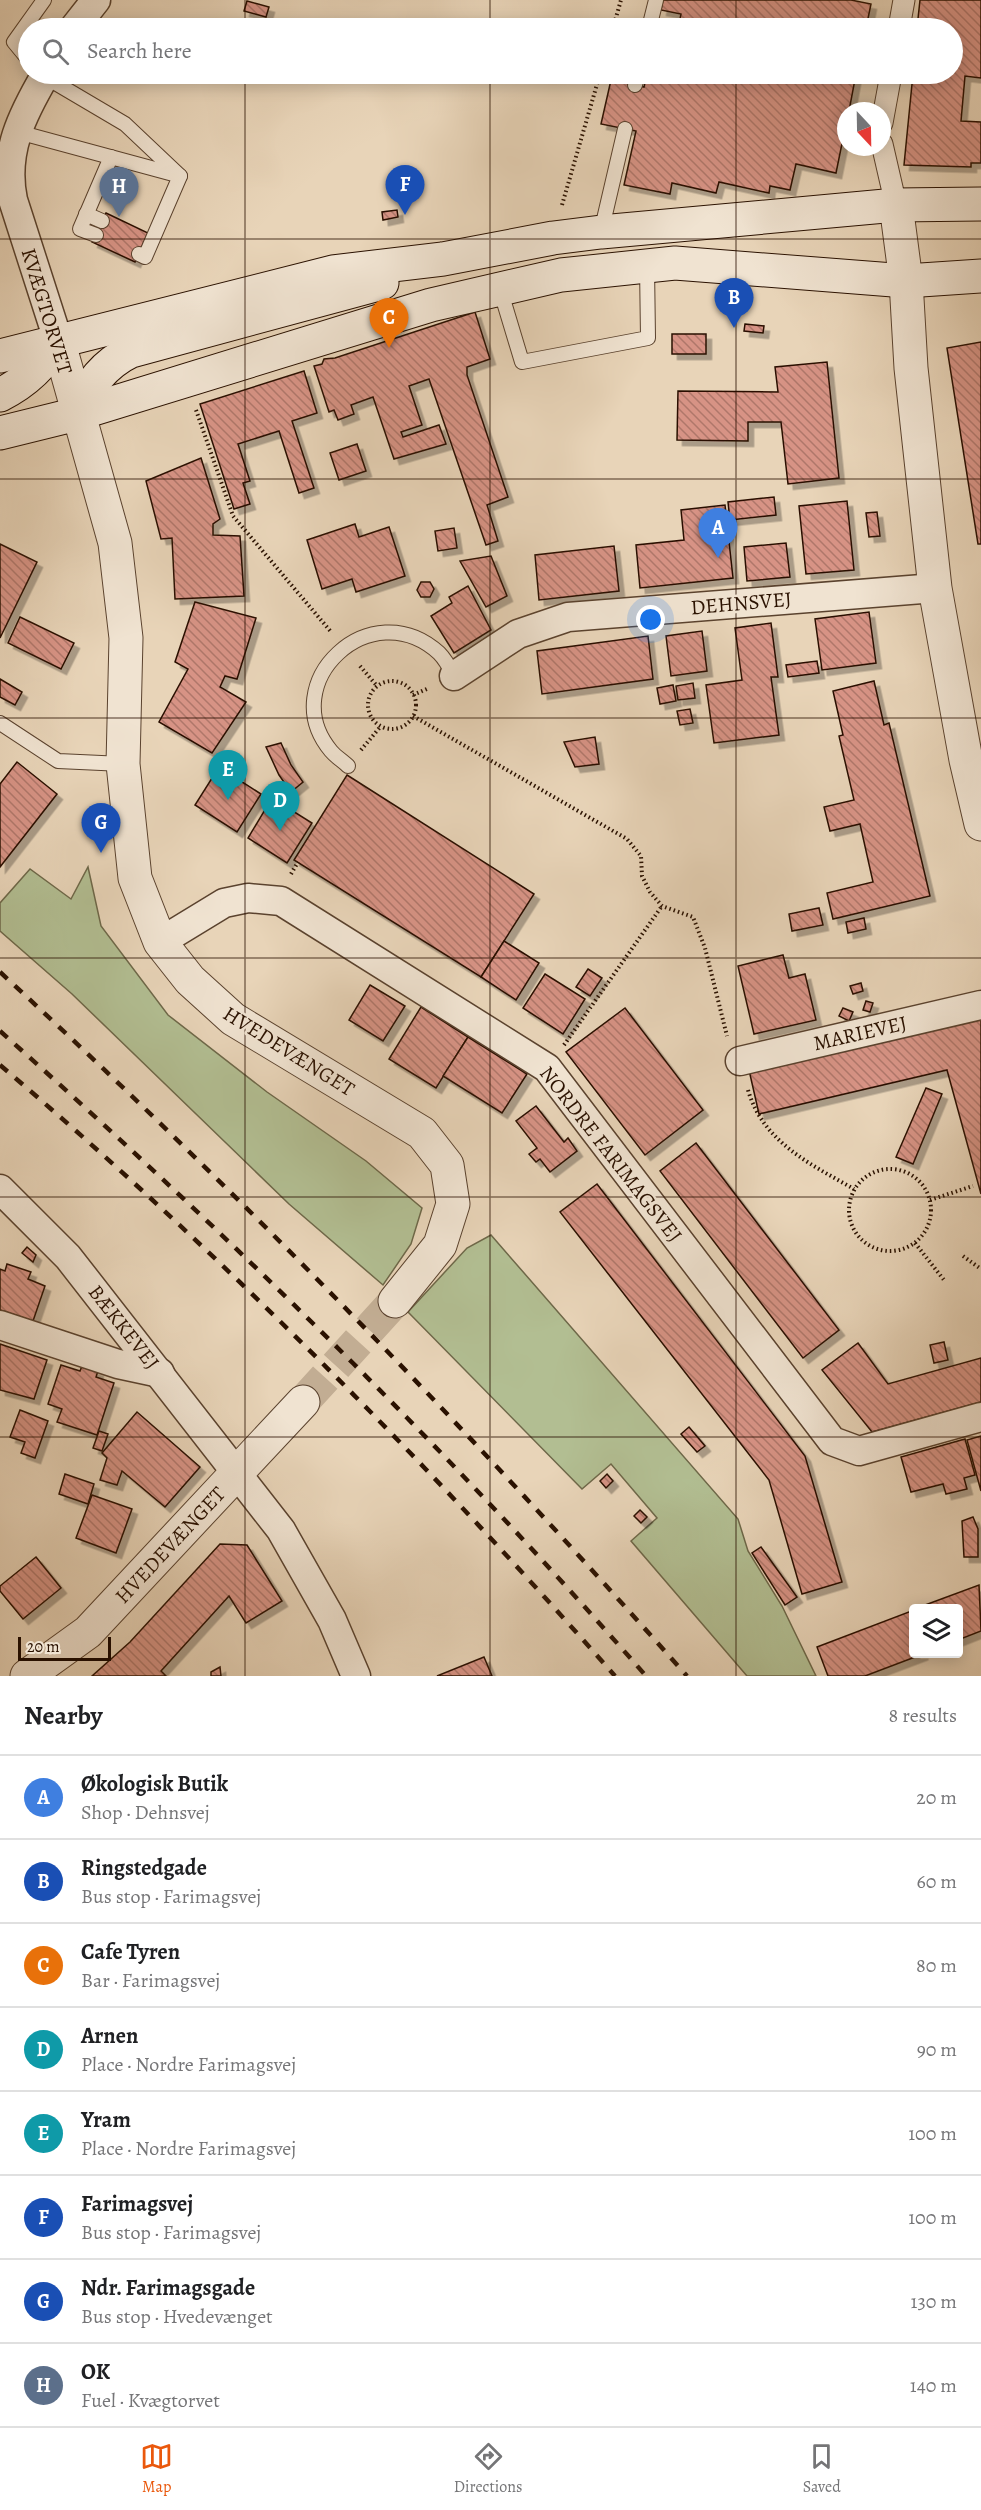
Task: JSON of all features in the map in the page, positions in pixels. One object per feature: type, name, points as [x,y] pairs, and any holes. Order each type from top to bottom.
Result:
[{"type":"main road","points":[[0,356],[333,272],[443,259],[553,238],[601,232],[896,205],[981,204]]},
{"type":"main road","points":[[896,205],[906,281],[911,368],[935,588],[966,760],[981,824]]},
{"type":"main road","points":[[77,414],[84,395],[95,379],[108,365],[131,351],[402,278],[443,259]]},
{"type":"main road","points":[[0,433],[77,414],[431,305],[561,275],[675,263],[906,281],[981,276]]},
{"type":"main road","points":[[0,395],[26,381],[49,355],[58,340]]},
{"type":"main road","name":"KVÆGTORVET","points":[[58,340],[77,414]]},
{"type":"main road","name":"HVEDEVÆNGET","points":[[77,414],[115,543],[126,638],[123,764],[135,878],[160,942],[190,980],[233,1019],[422,1133],[447,1165],[453,1204],[440,1245],[395,1301]]},
{"type":"main road","name":"HVEDEVÆNGET","points":[[27,1676],[88,1632],[303,1402]]},
{"type":"street","points":[[82,18],[96,0]]},
{"type":"street","points":[[901,18],[904,0]]},
{"type":"street","name":"KVÆGTORVET","points":[[35,84],[10,158],[8,178],[12,200],[58,340]]},
{"type":"street","points":[[886,102],[889,84]]},
{"type":"street","points":[[885,156],[896,205]]},
{"type":"street","name":"DEHNSVEJ","points":[[454,675],[518,633],[568,617],[935,588]]},
{"type":"street","name":"NORDRE FARIMAGSVEJ","points":[[160,942],[224,903],[248,898],[282,901],[547,1068],[832,1441],[859,1451],[981,1418]]},
{"type":"street","name":"MARIEVEJ","points":[[740,1061],[981,1005]]},
{"type":"street","name":"BÆKKEVEJ","points":[[0,1189],[68,1257],[239,1473],[281,1530],[332,1620],[356,1676]]},
{"type":"street","points":[[0,1325],[117,1364],[160,1373]]},
{"type":"lane","points":[[31,18],[44,0]]},
{"type":"lane","points":[[652,18],[656,0]]},
{"type":"lane","points":[[61,84],[125,124],[180,176]]},
{"type":"lane","points":[[601,232],[625,129]]},
{"type":"lane","points":[[18,132],[180,176]]},
{"type":"lane","points":[[96,235],[80,229],[111,157]]},
{"type":"lane","points":[[139,254],[145,256],[148,242],[180,176]]},
{"type":"lane","points":[[86,214],[102,221]]},
{"type":"lane","points":[[500,289],[522,362],[648,338],[647,266]]},
{"type":"lane","points":[[348,766],[331,751],[319,731],[314,708],[317,684],[327,663],[343,647],[367,634],[393,632],[418,638],[440,654],[454,675]]},
{"type":"lane","points":[[0,723],[58,761],[123,764]]},
{"type":"path","points":[[616,18],[621,0]]},
{"type":"path","points":[[553,238],[597,84]]},
{"type":"path","points":[[186,381],[233,516],[377,686]]},
{"type":"path","points":[[393,681],[408,688],[415,702],[413,716],[406,724],[396,728],[381,726],[370,715],[368,704],[370,694],[377,686],[393,681]]},
{"type":"path","points":[[413,716],[627,839],[641,856],[642,876],[650,892],[662,906],[693,917],[705,948],[725,1030],[740,1061],[754,1109],[776,1140],[854,1189]]},
{"type":"path","points":[[348,766],[381,726]]},
{"type":"path","points":[[547,1068],[662,906]]},
{"type":"path","points":[[896,1169],[911,1174],[923,1185],[930,1200],[931,1216],[926,1231],[915,1243],[900,1250],[884,1251],[869,1246],[856,1235],[849,1221],[849,1205],[854,1189],[864,1177],[879,1170],[896,1169]]},
{"type":"path","points":[[930,1200],[973,1186]]},
{"type":"path","points":[[915,1243],[944,1280]]},
{"type":"path","points":[[963,1256],[981,1269]]},
{"type":"green space","points":[[88,867],[101,926],[168,1015],[267,1092],[366,1161],[422,1208],[411,1244],[383,1285],[289,1204],[72,994],[0,931],[0,903],[30,869],[71,899]]},
{"type":"green space","points":[[491,1235],[738,1519],[748,1551],[782,1606],[816,1676],[747,1676],[631,1541],[657,1518],[611,1464],[582,1489],[408,1312],[467,1248]]},
{"type":"building","points":[[663,0],[851,0],[871,4],[868,18],[680,18],[681,14],[661,10]]},
{"type":"building","points":[[920,0],[981,0],[981,78],[965,76],[961,121],[981,122],[981,163],[971,163],[971,167],[904,165],[912,84],[963,84],[963,18],[918,18]]},
{"type":"building","points":[[247,1],[269,7],[266,17],[244,11]]},
{"type":"building","points":[[610,84],[644,87],[645,84],[854,84],[851,102],[837,102],[837,156],[839,156],[836,173],[796,164],[790,190],[770,186],[769,193],[719,182],[716,193],[672,183],[670,194],[624,185],[636,131],[601,124]]},
{"type":"building","points":[[397,210],[398,217],[383,220],[382,212]]},
{"type":"building","points":[[106,213],[148,233],[135,262],[92,242]]},
{"type":"building","points":[[475,312],[490,359],[467,367],[467,375],[508,497],[487,505],[498,541],[486,545],[429,379],[409,386],[422,425],[401,432],[403,437],[439,425],[446,444],[394,459],[373,397],[351,405],[354,414],[338,420],[334,410],[329,412],[314,366],[322,364],[324,359],[335,358]]},
{"type":"building","points":[[745,324],[764,326],[763,333],[744,331]]},
{"type":"building","points":[[672,334],[706,334],[706,354],[672,354]]},
{"type":"building","points":[[981,342],[981,544],[978,544],[947,348]]},
{"type":"building","points":[[827,362],[839,478],[788,484],[781,422],[748,422],[748,441],[677,440],[678,391],[778,392],[775,367]]},
{"type":"building","points":[[304,371],[317,413],[292,421],[314,488],[299,493],[279,431],[238,444],[250,481],[243,483],[250,504],[234,509],[200,404]]},
{"type":"building","points":[[357,444],[366,471],[339,480],[330,453]]},
{"type":"building","points":[[201,458],[220,519],[213,524],[213,535],[240,536],[244,596],[175,599],[172,538],[161,539],[146,481]]},
{"type":"building","points":[[774,497],[776,515],[730,520],[728,502]]},
{"type":"building","points":[[847,501],[854,570],[806,574],[799,506]]},
{"type":"building","points":[[725,505],[733,578],[640,588],[636,545],[684,540],[681,510]]},
{"type":"building","points":[[877,512],[880,536],[869,537],[866,513]]},
{"type":"building","points":[[355,524],[359,537],[389,527],[405,576],[356,592],[352,579],[322,589],[307,540]]},
{"type":"building","points":[[454,528],[457,548],[438,551],[435,531]]},
{"type":"building","points":[[786,543],[790,577],[747,581],[744,547]]},
{"type":"building","points":[[0,544],[37,562],[0,638]]},
{"type":"building","points":[[614,546],[619,591],[539,600],[535,555]]},
{"type":"building","points":[[491,556],[507,596],[486,607],[460,561]]},
{"type":"building","points":[[421,582],[430,582],[434,589],[430,597],[421,597],[417,590]]},
{"type":"building","points":[[468,586],[491,630],[454,653],[431,616],[452,603],[449,597]]},
{"type":"building","points":[[195,602],[256,618],[237,679],[225,676],[220,687],[246,702],[212,753],[159,722],[188,669],[175,662]]},
{"type":"building","points":[[869,612],[876,663],[822,670],[815,619]]},
{"type":"building","points":[[20,617],[74,643],[61,669],[8,643]]},
{"type":"building","points":[[771,623],[778,677],[771,677],[779,735],[714,743],[706,685],[742,680],[735,628]]},
{"type":"building","points":[[702,631],[707,671],[671,676],[666,636]]},
{"type":"building","points":[[648,636],[653,679],[542,694],[537,651]]},
{"type":"building","points":[[817,661],[819,673],[788,677],[786,665]]},
{"type":"building","points":[[0,679],[22,692],[15,705],[0,697]]},
{"type":"building","points":[[874,681],[884,725],[889,723],[930,896],[833,919],[827,893],[873,882],[860,824],[830,831],[824,807],[854,800],[839,736],[843,735],[833,691]]},
{"type":"building","points":[[693,683],[695,698],[678,700],[676,686]]},
{"type":"building","points":[[673,685],[676,701],[660,704],[657,688]]},
{"type":"building","points":[[690,709],[693,723],[680,725],[677,711]]},
{"type":"building","points":[[595,737],[599,764],[575,767],[564,742]]},
{"type":"building","points":[[281,743],[291,765],[303,782],[291,792],[279,775],[266,747]]},
{"type":"building","points":[[17,762],[57,794],[0,867],[0,784]]},
{"type":"building","points":[[219,767],[261,794],[237,832],[195,805]]},
{"type":"building","points":[[347,775],[534,894],[481,977],[294,860]]},
{"type":"building","points":[[272,798],[312,823],[287,863],[248,838]]},
{"type":"building","points":[[819,908],[823,925],[792,931],[789,914]]},
{"type":"building","points":[[864,918],[866,929],[848,933],[846,922]]},
{"type":"building","points":[[504,941],[539,963],[516,1000],[481,977]]},
{"type":"building","points":[[783,955],[789,978],[805,974],[816,1020],[754,1034],[738,966]]},
{"type":"building","points":[[588,969],[602,978],[590,996],[576,987]]},
{"type":"building","points":[[545,974],[585,999],[563,1034],[523,1008]]},
{"type":"building","points":[[861,983],[863,991],[853,994],[850,986]]},
{"type":"building","points":[[370,985],[405,1006],[383,1041],[349,1020]]},
{"type":"building","points":[[866,1001],[873,1003],[870,1012],[863,1010]]},
{"type":"building","points":[[421,1007],[468,1037],[436,1088],[389,1059]]},
{"type":"building","points":[[625,1008],[703,1110],[645,1155],[566,1052]]},
{"type":"building","points":[[843,1008],[853,1012],[849,1021],[839,1016]]},
{"type":"building","points":[[981,1016],[981,1194],[947,1070],[759,1114],[749,1070]]},
{"type":"building","points":[[468,1037],[527,1074],[502,1113],[443,1076]]},
{"type":"building","points":[[926,1088],[942,1094],[913,1164],[896,1157]]},
{"type":"building","points":[[536,1106],[564,1142],[568,1138],[577,1151],[550,1172],[540,1159],[536,1162],[529,1154],[537,1148],[516,1121]]},
{"type":"building","points":[[696,1143],[839,1330],[803,1358],[660,1171]]},
{"type":"building","points":[[597,1184],[805,1456],[842,1582],[802,1594],[769,1480],[560,1212]]},
{"type":"building","points":[[27,1247],[36,1255],[33,1262],[22,1253]]},
{"type":"building","points":[[7,1264],[31,1272],[28,1279],[45,1286],[33,1321],[0,1310],[0,1269],[5,1271]]},
{"type":"building","points":[[944,1342],[948,1360],[934,1363],[930,1345]]},
{"type":"building","points":[[858,1343],[888,1384],[981,1358],[981,1402],[872,1432],[822,1370]]},
{"type":"building","points":[[0,1344],[47,1360],[34,1399],[0,1390]]},
{"type":"building","points":[[61,1365],[80,1371],[82,1366],[98,1371],[96,1377],[114,1383],[97,1435],[57,1422],[62,1409],[48,1404]]},
{"type":"building","points":[[20,1410],[48,1421],[35,1458],[21,1453],[25,1442],[10,1437]]},
{"type":"building","points":[[137,1412],[200,1467],[165,1507],[122,1471],[117,1485],[100,1480],[107,1458],[102,1453]]},
{"type":"building","points":[[689,1427],[705,1446],[697,1452],[681,1434]]},
{"type":"building","points":[[99,1431],[108,1434],[102,1451],[93,1448]]},
{"type":"building","points":[[981,1436],[981,1491],[967,1440]]},
{"type":"building","points":[[965,1439],[975,1475],[964,1478],[967,1489],[946,1494],[943,1484],[911,1492],[901,1457]]},
{"type":"building","points":[[65,1474],[94,1484],[88,1504],[59,1494]]},
{"type":"building","points":[[607,1474],[613,1481],[606,1488],[600,1481]]},
{"type":"building","points":[[92,1495],[132,1509],[116,1553],[76,1538]]},
{"type":"building","points":[[640,1510],[647,1517],[641,1523],[634,1516]]},
{"type":"building","points":[[973,1517],[978,1529],[978,1557],[964,1557],[962,1521]]},
{"type":"building","points":[[220,1544],[247,1545],[282,1601],[246,1623],[229,1596],[161,1671],[166,1676],[92,1676],[130,1642]]},
{"type":"building","points":[[761,1547],[797,1597],[785,1605],[752,1553]]},
{"type":"building","points":[[36,1557],[61,1588],[23,1619],[0,1591],[0,1586]]},
{"type":"building","points":[[979,1585],[981,1631],[963,1638],[963,1604],[928,1604]]},
{"type":"building","points":[[909,1612],[909,1658],[912,1658],[865,1676],[828,1676],[817,1647]]},
{"type":"building","points":[[484,1657],[492,1676],[437,1676]]},
{"type":"building","points":[[220,1667],[221,1676],[211,1676],[211,1672]]},
{"type":"tunnel","points":[[303,1402],[395,1301]]},
{"type":"railway","points":[[0,972],[179,1142],[352,1315],[521,1493],[687,1676]]},
{"type":"railway","points":[[0,1031],[169,1185],[333,1343],[493,1507],[646,1676]]},
{"type":"railway","points":[[0,1065],[162,1209],[318,1359],[469,1515],[615,1676]]},
{"type":"place","name":"Farimagsvej","points":[[405,215]]},
{"type":"place","name":"OK","points":[[119,217]]},
{"type":"place","name":"Ringstedgade","points":[[734,328]]},
{"type":"place","name":"Cafe Tyren","points":[[389,348]]},
{"type":"place","name":"Økologisk Butik","points":[[718,558]]},
{"type":"place","name":"Yram","points":[[228,800]]},
{"type":"place","name":"Arnen","points":[[280,831]]},
{"type":"place","name":"Ndr. Farimagsgade","points":[[101,853]]}]
